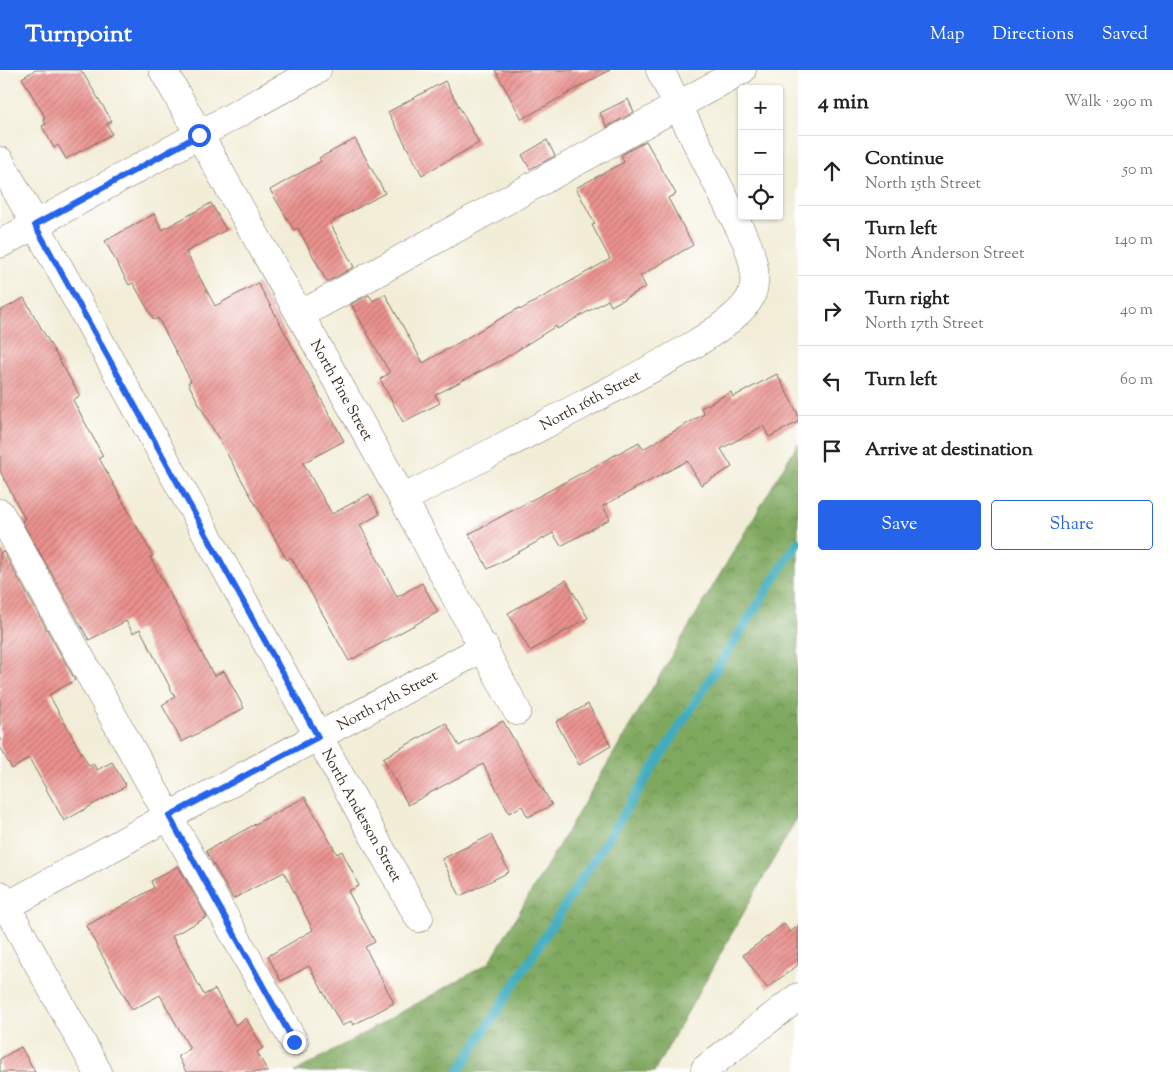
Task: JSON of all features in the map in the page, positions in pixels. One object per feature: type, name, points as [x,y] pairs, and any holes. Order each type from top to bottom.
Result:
[{"type":"street","name":"North Pine Street","points":[[164,70],[485,647],[517,711]]},
{"type":"street","points":[[0,244],[317,70]]},
{"type":"street","points":[[660,70],[678,106]]},
{"type":"street","points":[[300,315],[742,70]]},
{"type":"street","name":"North 16th Street","points":[[403,499],[650,369],[725,324],[740,311],[750,297],[755,279],[753,261],[746,243],[678,106]]},
{"type":"street","name":"North Anderson Street","points":[[0,161],[419,918]]},
{"type":"street","points":[[0,513],[294,1042]]},
{"type":"street","name":"North 17th Street","points":[[2,904],[485,647]]},
{"type":"street","points":[[2,904],[98,1072]]},
{"type":"street","points":[[707,1072],[706,1070],[798,997]]},
{"type":"green space","points":[[798,443],[798,816],[654,1072],[295,1072],[489,963]]},
{"type":"building","points":[[35,70],[81,70],[112,121],[107,124],[112,134],[66,159],[58,145],[54,148],[42,126],[46,124],[43,118],[45,117],[22,78]]},
{"type":"building","points":[[495,70],[610,70],[522,119]]},
{"type":"building","points":[[445,81],[479,143],[422,175],[388,112]]},
{"type":"building","points":[[628,99],[634,112],[607,127],[600,113]]},
{"type":"building","points":[[355,139],[385,193],[330,223],[354,267],[327,282],[298,228],[294,230],[270,190],[321,161],[319,158]]},
{"type":"building","points":[[547,140],[555,156],[530,169],[522,155]]},
{"type":"building","points":[[646,141],[676,194],[668,198],[693,245],[640,276],[646,287],[611,306],[608,300],[557,329],[556,326],[500,361],[435,395],[440,403],[403,422],[380,379],[390,373],[351,304],[369,295],[373,301],[385,294],[423,363],[519,308],[520,310],[610,259],[592,225],[595,224],[576,188],[624,162],[621,155]]},
{"type":"building","points":[[211,203],[226,230],[186,252],[215,306],[258,283],[344,441],[303,463],[332,514],[369,494],[380,514],[360,525],[397,597],[422,583],[438,612],[349,661],[291,557],[287,560],[205,415],[188,383],[191,381],[158,318],[154,320],[133,283],[129,285],[105,241],[154,214],[162,230]]},
{"type":"building","points":[[24,298],[80,396],[73,400],[103,456],[99,458],[153,556],[150,557],[214,676],[224,671],[244,708],[182,742],[162,705],[175,697],[140,629],[133,633],[126,621],[89,640],[22,521],[25,519],[0,471],[0,311]]},
{"type":"building","points":[[777,374],[798,414],[798,422],[769,437],[763,426],[721,449],[732,467],[701,485],[687,461],[603,506],[610,519],[561,546],[553,533],[488,569],[469,534],[639,442],[643,449],[704,414],[701,408],[731,392],[733,397]]},
{"type":"building","points":[[3,551],[75,680],[49,695],[89,766],[93,763],[97,770],[112,762],[126,786],[64,821],[29,758],[12,769],[0,747],[0,553]]},
{"type":"building","points":[[566,580],[588,618],[530,651],[508,613]]},
{"type":"building","points":[[588,704],[611,746],[579,765],[556,722]]},
{"type":"building","points":[[503,721],[552,805],[528,817],[522,806],[509,813],[483,764],[408,805],[383,758],[446,723],[459,746]]},
{"type":"building","points":[[305,797],[337,854],[342,851],[359,886],[348,891],[375,942],[365,947],[394,1003],[353,1025],[351,1021],[342,1026],[309,966],[281,981],[268,956],[313,930],[284,872],[233,899],[206,851]]},
{"type":"building","points":[[491,835],[509,872],[460,896],[442,859]]},
{"type":"building","points":[[178,866],[207,917],[172,936],[204,995],[215,989],[235,1025],[246,1018],[263,1048],[257,1052],[268,1072],[186,1072],[178,1056],[190,1049],[160,995],[132,1010],[86,926],[154,888],[151,881]]},
{"type":"building","points":[[784,924],[790,932],[798,926],[798,965],[767,988],[743,955]]},
{"type":"building","points":[[21,1047],[35,1072],[0,1072],[0,1059]]},
{"type":"waterway","points":[[458,1072],[798,542]]},
{"type":"route","points":[[199,135],[35,225],[318,737],[169,816],[294,1042]]}]
